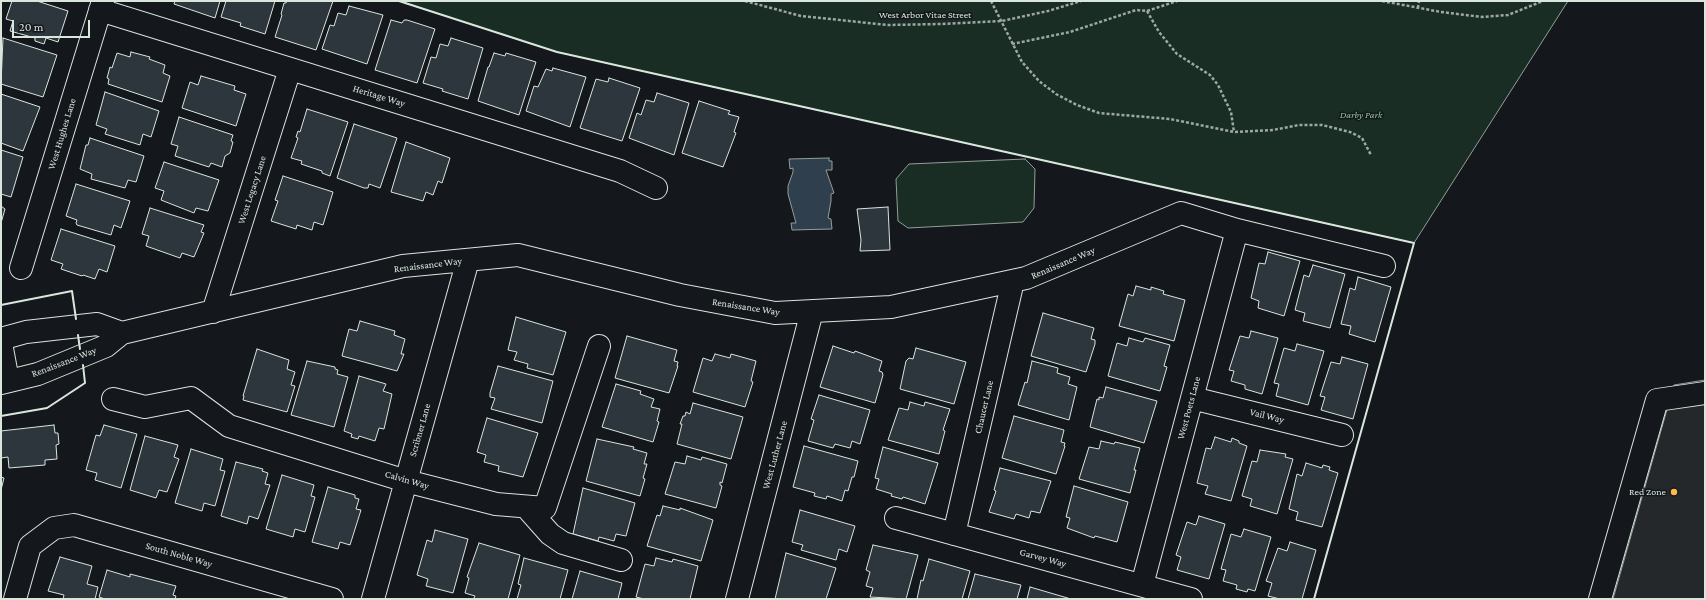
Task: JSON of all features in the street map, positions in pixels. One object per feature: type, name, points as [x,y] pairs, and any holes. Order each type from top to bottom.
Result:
[{"type":"street","name":"Heritage Way","points":[[102,5],[290,69],[620,171],[656,188]]},
{"type":"street","name":"West Hughes Lane","points":[[21,268],[102,5]]},
{"type":"street","name":"West Legacy Lane","points":[[213,312],[290,69]]},
{"type":"street","name":"Renaissance Way","points":[[5,382],[38,374],[100,348],[122,333],[403,266],[468,260],[518,256],[702,300],[776,313],[891,307],[1026,278],[1181,213],[1237,230],[1384,266]]},
{"type":"street","name":"West Poets Lane","points":[[1142,585],[1237,230]]},
{"type":"street","name":"Scribner Lane","points":[[373,599],[468,260]]},
{"type":"street","name":"Chaucer Lane","points":[[954,534],[1013,281]]},
{"type":"street","name":"West Luther Lane","points":[[737,599],[812,311]]},
{"type":"street","points":[[1,339],[26,332],[97,324],[122,333]]},
{"type":"street","points":[[1,343],[5,382]]},
{"type":"street","name":"Calvin Way","points":[[113,399],[145,407],[190,398],[229,426],[406,481],[496,504],[545,508],[599,346]]},
{"type":"street","points":[[1600,599],[1657,400],[1705,393]]},
{"type":"street","name":"Vail Way","points":[[1192,398],[1342,434]]},
{"type":"street","points":[[526,507],[550,534],[563,543],[621,560]]},
{"type":"street","name":"Garvey Way","points":[[896,518],[1191,599]]},
{"type":"street","name":"South Noble Way","points":[[15,599],[30,546],[54,528],[74,525],[332,599]]},
{"type":"path","name":"West Arbor Vitae Street","points":[[745,1],[801,16],[888,25],[1002,21],[1048,11],[1081,1]]},
{"type":"path","points":[[990,1],[1002,21],[1022,62],[1039,81],[1056,94],[1077,105],[1099,113],[1170,119],[1234,132],[1273,130],[1299,125],[1322,125],[1350,132],[1362,138],[1371,155]]},
{"type":"path","points":[[1012,44],[1070,32],[1136,10],[1147,11],[1170,2],[1177,1]]},
{"type":"path","points":[[1382,1],[1418,8],[1482,17],[1508,16],[1542,1]]},
{"type":"path","points":[[1418,8],[1419,1]]},
{"type":"path","points":[[1147,11],[1159,32],[1177,54],[1210,75],[1218,85],[1231,112],[1234,132]]},
{"type":"green space","name":"Darby Park","points":[[399,1],[1568,1],[1414,243],[557,52]]},
{"type":"green space","points":[[1025,159],[1035,169],[1034,208],[1023,222],[908,228],[898,221],[896,179],[909,164]]},
{"type":"shaded area","name":"Red Zone","points":[[1705,380],[1705,599],[1613,599],[1674,385]]},
{"type":"water","points":[[829,158],[829,161],[832,161],[832,170],[826,170],[834,193],[831,194],[828,218],[831,219],[832,229],[792,230],[791,223],[796,223],[788,194],[788,186],[793,172],[793,168],[790,169],[789,159]]},
{"type":"building","points":[[12,1],[37,1],[68,11],[58,42],[46,38],[44,44],[35,41],[35,38],[10,31],[13,21],[6,19]]},
{"type":"building","points":[[175,1],[220,1],[215,18],[174,4]]},
{"type":"building","points":[[226,1],[275,1],[265,34],[240,26],[241,23],[221,17]]},
{"type":"building","points":[[287,1],[333,1],[316,50],[275,37],[284,3]]},
{"type":"building","points":[[349,6],[383,15],[367,64],[322,49],[330,25],[334,26],[338,13],[346,15]]},
{"type":"building","points":[[391,20],[402,23],[404,20],[407,20],[435,29],[417,83],[375,70]]},
{"type":"building","points":[[3,38],[57,55],[43,97],[1,84]]},
{"type":"building","points":[[451,38],[483,48],[468,99],[423,83],[431,57],[436,58],[440,44],[448,46]]},
{"type":"building","points":[[131,52],[150,57],[149,59],[165,65],[163,73],[170,76],[162,102],[108,84],[109,79],[107,78],[110,67],[112,68],[117,53],[130,57]]},
{"type":"building","points":[[494,53],[505,56],[506,53],[536,62],[519,115],[478,101],[488,67]]},
{"type":"building","points":[[553,68],[586,77],[570,127],[526,111],[534,86],[538,87],[546,69],[552,71]]},
{"type":"building","points":[[201,76],[235,86],[234,90],[246,94],[236,126],[182,108],[190,82],[198,85]]},
{"type":"building","points":[[609,78],[640,88],[622,141],[580,128],[596,79],[608,82]]},
{"type":"building","points":[[105,92],[159,111],[151,137],[143,134],[140,145],[105,134],[107,129],[96,125]]},
{"type":"building","points":[[657,93],[689,103],[674,155],[629,138],[637,113],[641,115],[646,100],[654,102]]},
{"type":"building","points":[[1,94],[40,107],[23,151],[1,143]]},
{"type":"building","points":[[699,101],[730,111],[728,114],[739,117],[734,132],[736,133],[723,167],[682,153]]},
{"type":"building","points":[[307,109],[348,122],[330,176],[322,173],[322,171],[301,164],[302,161],[291,158],[298,138],[296,137],[298,131],[300,132]]},
{"type":"building","points":[[179,117],[233,135],[230,153],[225,156],[222,167],[211,163],[209,167],[175,156],[178,146],[171,144]]},
{"type":"building","points":[[354,124],[397,138],[380,188],[369,184],[368,188],[364,188],[337,178]]},
{"type":"building","points":[[90,138],[144,156],[136,182],[128,180],[125,188],[91,179],[92,174],[80,169],[86,145],[88,145]]},
{"type":"building","points":[[406,142],[450,158],[442,183],[438,181],[433,195],[426,192],[423,201],[391,192]]},
{"type":"building","points":[[1,150],[23,157],[11,197],[1,194]]},
{"type":"building","points":[[164,162],[219,180],[208,211],[196,208],[194,213],[161,200],[164,191],[155,188]]},
{"type":"building","points":[[283,176],[333,192],[323,225],[314,222],[312,230],[297,225],[296,229],[271,221],[278,201],[275,200]]},
{"type":"building","points":[[76,184],[130,201],[121,228],[114,225],[111,235],[77,225],[77,220],[66,216]]},
{"type":"building","points":[[1,206],[5,209],[1,223]]},
{"type":"building","points":[[888,207],[890,250],[860,251],[861,240],[857,209]]},
{"type":"building","points":[[150,208],[204,225],[201,232],[204,233],[194,257],[182,253],[180,258],[146,246],[149,236],[142,234]]},
{"type":"building","points":[[61,229],[115,246],[107,272],[99,269],[95,279],[61,269],[63,264],[51,260]]},
{"type":"building","points":[[1268,252],[1300,261],[1284,316],[1258,308],[1259,301],[1251,298],[1259,263],[1265,264]]},
{"type":"building","points":[[1313,265],[1345,274],[1330,328],[1303,321],[1305,313],[1295,310],[1304,275],[1309,277]]},
{"type":"building","points":[[1358,277],[1391,287],[1375,342],[1349,334],[1351,326],[1341,324],[1350,288],[1355,290]]},
{"type":"building","points":[[1136,286],[1151,290],[1151,287],[1164,291],[1163,294],[1185,300],[1174,341],[1119,326],[1128,294],[1133,296]]},
{"type":"building","points":[[1043,313],[1094,328],[1091,339],[1095,340],[1095,344],[1086,372],[1031,356]]},
{"type":"building","points":[[516,317],[566,332],[553,375],[527,368],[528,364],[514,360],[517,352],[508,350]]},
{"type":"building","points":[[360,321],[395,331],[394,335],[405,339],[401,354],[404,354],[397,371],[342,356],[349,329],[357,331]]},
{"type":"building","points":[[1251,331],[1278,338],[1262,394],[1245,389],[1245,385],[1231,381],[1234,371],[1229,370],[1240,336],[1249,338]]},
{"type":"building","points":[[627,336],[677,350],[674,361],[678,362],[678,366],[669,393],[615,378]]},
{"type":"building","points":[[1129,338],[1143,342],[1145,338],[1170,345],[1164,366],[1167,367],[1160,391],[1108,376],[1117,343],[1127,346]]},
{"type":"building","points":[[1297,344],[1324,351],[1308,405],[1276,396],[1279,384],[1274,383],[1284,348],[1295,351]]},
{"type":"building","points":[[833,346],[854,353],[855,351],[882,361],[879,371],[882,372],[883,375],[875,403],[820,387]]},
{"type":"building","points":[[916,348],[966,362],[954,404],[900,389],[906,361],[909,358],[913,359]]},
{"type":"building","points":[[257,349],[289,360],[287,369],[295,372],[291,385],[295,386],[287,412],[243,400]]},
{"type":"building","points":[[715,354],[730,358],[731,354],[756,361],[751,381],[753,382],[745,407],[693,392],[703,358],[712,361]]},
{"type":"building","points":[[1342,357],[1368,364],[1353,419],[1321,410],[1325,397],[1320,396],[1331,362],[1340,364]]},
{"type":"building","points":[[307,361],[335,367],[335,369],[338,370],[337,374],[348,377],[334,427],[291,415]]},
{"type":"building","points":[[1032,361],[1058,368],[1057,373],[1070,377],[1068,384],[1077,387],[1069,420],[1018,405],[1025,382],[1027,383]]},
{"type":"building","points":[[498,366],[553,381],[542,423],[491,409],[495,398],[490,397],[490,393]]},
{"type":"building","points":[[359,376],[386,384],[383,391],[392,394],[384,429],[379,428],[375,441],[359,436],[358,439],[351,437],[352,434],[344,431]]},
{"type":"building","points":[[616,384],[641,391],[640,394],[654,399],[651,407],[660,409],[657,421],[659,422],[653,442],[602,427]]},
{"type":"building","points":[[1106,387],[1157,401],[1144,443],[1090,427],[1097,399],[1099,400],[1099,397],[1103,398]]},
{"type":"building","points":[[819,395],[870,410],[860,444],[852,441],[850,448],[835,444],[833,448],[808,441],[814,420],[811,419]]},
{"type":"building","points":[[910,402],[924,406],[925,402],[950,409],[943,430],[945,431],[939,454],[888,440],[899,408],[908,410]]},
{"type":"building","points":[[693,403],[743,417],[731,459],[677,444],[682,424],[680,424],[683,416],[685,416],[686,412],[690,414]]},
{"type":"building","points":[[1014,416],[1064,430],[1061,442],[1065,443],[1065,446],[1056,474],[1002,458]]},
{"type":"building","points":[[487,418],[538,433],[523,477],[498,471],[499,466],[484,462],[486,455],[477,452]]},
{"type":"building","points":[[54,425],[55,433],[58,433],[59,444],[56,445],[57,459],[45,460],[45,465],[9,468],[8,457],[1,458],[1,431]]},
{"type":"building","points":[[104,425],[137,434],[121,488],[95,480],[97,473],[86,470],[96,435],[100,436]]},
{"type":"building","points":[[145,436],[178,445],[174,457],[179,459],[167,492],[159,490],[156,498],[130,490]]},
{"type":"building","points":[[1215,437],[1231,442],[1232,438],[1247,446],[1231,501],[1205,494],[1208,486],[1197,483],[1206,448],[1211,449]]},
{"type":"building","points":[[597,439],[634,447],[633,449],[647,453],[644,464],[647,464],[643,478],[645,479],[640,496],[586,481]]},
{"type":"building","points":[[1101,441],[1114,444],[1115,442],[1140,448],[1130,493],[1079,479],[1089,447],[1099,449]]},
{"type":"building","points":[[804,446],[858,461],[854,477],[852,477],[848,491],[845,490],[842,501],[827,496],[826,499],[814,496],[815,493],[793,487]]},
{"type":"building","points":[[883,447],[938,463],[925,504],[903,497],[902,499],[891,496],[892,494],[876,489],[879,479],[875,478]]},
{"type":"building","points":[[191,449],[223,459],[220,470],[225,471],[215,506],[204,503],[202,511],[175,503]]},
{"type":"building","points":[[1260,450],[1286,454],[1285,457],[1293,459],[1277,514],[1250,506],[1252,499],[1242,496],[1252,461],[1257,462]]},
{"type":"building","points":[[687,456],[701,460],[702,457],[727,464],[722,483],[720,482],[720,485],[722,486],[716,508],[665,494],[675,462],[685,464]]},
{"type":"building","points":[[236,462],[263,469],[262,471],[268,473],[265,484],[270,485],[258,519],[249,516],[247,524],[221,516]]},
{"type":"building","points":[[1306,463],[1322,468],[1323,465],[1330,467],[1329,470],[1338,473],[1322,527],[1296,520],[1298,512],[1289,509],[1297,474],[1302,476]]},
{"type":"building","points":[[1000,468],[1051,481],[1040,513],[1031,511],[1029,518],[1016,514],[1014,519],[989,512],[996,491],[994,490]]},
{"type":"building","points":[[282,475],[314,485],[311,496],[315,497],[305,532],[295,529],[293,537],[266,529]]},
{"type":"building","points":[[1,477],[4,478],[1,490]]},
{"type":"building","points":[[1074,486],[1128,502],[1117,542],[1095,536],[1094,538],[1067,528],[1070,518],[1066,517]]},
{"type":"building","points":[[328,487],[355,495],[355,498],[359,499],[356,509],[361,510],[350,545],[340,542],[338,549],[312,542]]},
{"type":"building","points":[[583,488],[635,503],[626,536],[616,534],[614,541],[599,537],[598,541],[573,534]]},
{"type":"building","points":[[663,506],[680,510],[680,508],[713,520],[701,561],[647,546],[657,515],[660,516]]},
{"type":"building","points":[[800,510],[855,526],[847,552],[839,549],[836,560],[801,550],[803,545],[792,542]]},
{"type":"building","points":[[1199,516],[1225,524],[1209,579],[1177,570],[1181,557],[1176,555],[1187,522],[1196,525]]},
{"type":"building","points":[[1244,529],[1271,537],[1255,591],[1248,589],[1247,592],[1236,589],[1237,585],[1223,581],[1226,570],[1221,569],[1231,534],[1241,537]]},
{"type":"building","points":[[435,530],[468,539],[453,593],[426,586],[428,579],[417,575],[427,540],[432,542]]},
{"type":"building","points":[[1290,542],[1316,550],[1302,599],[1280,599],[1268,596],[1272,583],[1266,581],[1278,548],[1287,551]]},
{"type":"building","points":[[479,543],[520,555],[508,599],[476,599],[474,598],[475,596],[465,593],[469,578],[467,577]]},
{"type":"building","points":[[873,545],[918,555],[906,599],[870,597],[873,588],[866,586],[870,572],[866,570]]},
{"type":"building","points":[[786,553],[836,568],[826,599],[775,599]]},
{"type":"building","points":[[60,557],[92,566],[87,584],[98,587],[95,599],[63,599],[64,595],[48,591]]},
{"type":"building","points":[[524,558],[568,570],[560,599],[517,599],[521,585],[518,584]]},
{"type":"building","points":[[656,558],[672,562],[673,559],[698,566],[690,599],[644,599],[636,597],[645,564],[654,566]]},
{"type":"building","points":[[929,559],[970,571],[962,599],[917,599],[921,580],[923,581]]},
{"type":"building","points":[[107,570],[130,577],[130,574],[176,586],[173,595],[176,596],[175,599],[105,599],[99,597]]},
{"type":"building","points":[[580,571],[622,583],[618,599],[572,599]]},
{"type":"building","points":[[975,574],[1021,585],[1017,599],[968,599]]},
{"type":"building","points":[[1030,587],[1071,599],[1027,599]]},
{"type":"wall","points":[[399,1],[557,52],[1414,243],[1314,599]]},
{"type":"wall","points":[[1,305],[72,291],[76,319]]},
{"type":"wall","points":[[78,335],[80,349]]},
{"type":"wall","points":[[1,416],[47,408],[85,383],[83,365]]},
{"type":"place","name":"Red Zone","points":[[1674,492]]}]
